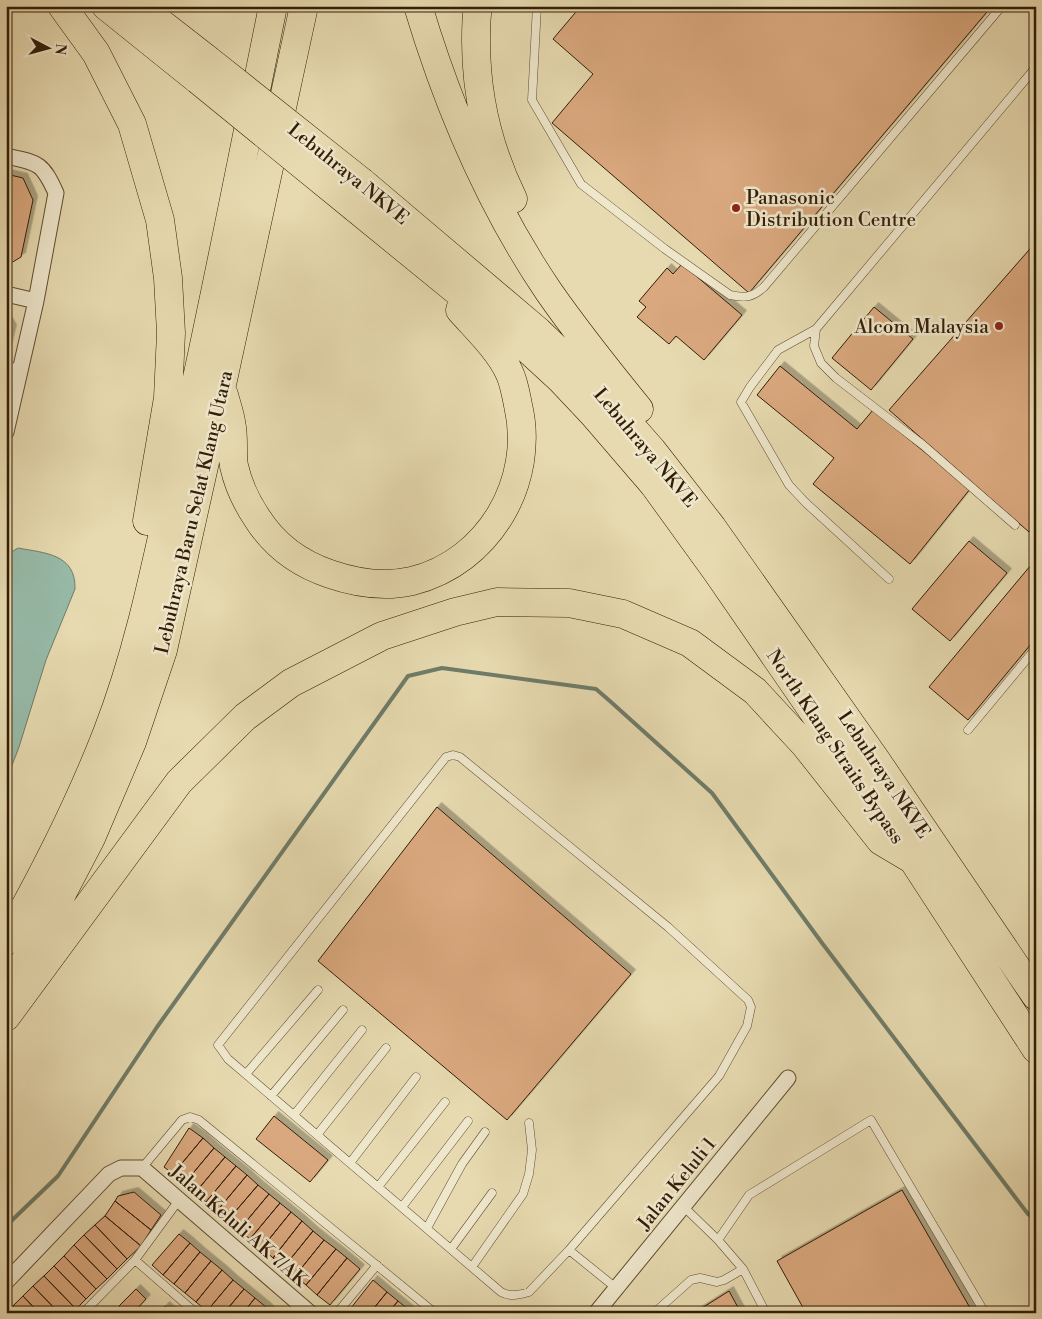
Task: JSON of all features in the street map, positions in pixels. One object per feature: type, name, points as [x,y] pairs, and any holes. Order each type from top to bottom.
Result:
[{"type":"highway","points":[[62,6],[96,53],[132,124],[160,220],[168,278],[171,333],[168,398],[152,499],[108,732]]},
{"type":"highway","points":[[106,6],[203,70],[359,195],[381,228],[448,296],[476,328],[509,372],[522,420],[522,444],[516,483],[502,513],[492,527],[462,557],[445,568],[412,581],[395,583],[372,583],[340,577],[300,561],[282,547],[267,533],[248,503],[234,467],[232,428],[222,386]]},
{"type":"highway","points":[[139,6],[203,70]]},
{"type":"highway","name":"Lebuhraya Baru Selat Klang Utara","points":[[6,941],[47,867],[77,806],[108,732],[140,633],[194,398],[273,6]]},
{"type":"highway","name":"Lebuhraya Baru Selat Klang Utara","points":[[6,991],[34,947],[91,838],[132,742],[163,650],[304,6]]},
{"type":"highway","points":[[298,35],[311,6]]},
{"type":"highway","points":[[418,6],[454,109],[474,158],[505,219],[548,290],[683,463],[786,605],[874,758]]},
{"type":"highway","points":[[478,6],[476,68],[485,125],[506,185],[538,251],[647,419]]},
{"type":"highway","name":"Lebuhraya NKVE","points":[[359,195],[538,331],[601,392],[683,488],[874,758],[1036,996]]},
{"type":"highway","name":"North Klang Straits Bypass","points":[[381,228],[523,345],[560,379],[593,414],[654,486],[717,572],[899,836],[1036,1049]]},
{"type":"highway","points":[[6,1016],[179,782],[245,718],[291,683],[382,636],[422,622],[498,602],[569,603],[623,614],[690,643],[754,691],[805,745],[881,841],[913,860]]},
{"type":"street","points":[[6,156],[36,162],[49,177],[56,193],[36,301],[14,368],[6,432]]},
{"type":"street","points":[[6,294],[36,301]]},
{"type":"street","name":"Jalan Keluli 1","points":[[596,1313],[788,1078]]},
{"type":"street","points":[[6,1282],[109,1174],[121,1168],[142,1168]]},
{"type":"street","name":"Jalan Keluli AK 7/AK","points":[[142,1168],[310,1313]]},
{"type":"lane","points":[[537,6],[532,100],[581,184],[665,249],[730,295],[742,297],[756,295],[764,287],[1002,6]]},
{"type":"lane","points":[[889,579],[789,485],[741,402],[778,350],[816,329],[1036,67]]},
{"type":"lane","points":[[816,329],[814,346],[821,363],[836,378],[923,445],[1015,526]]},
{"type":"lane","points":[[968,730],[1036,648]]},
{"type":"lane","points":[[453,754],[460,756],[668,928],[748,1000],[751,1007],[747,1026],[719,1076],[569,1250],[529,1292],[521,1295],[501,1292],[271,1096],[228,1059],[218,1045],[446,757],[453,754]]},
{"type":"lane","points":[[246,1074],[318,990]]},
{"type":"lane","points":[[271,1096],[343,1010]]},
{"type":"lane","points":[[294,1115],[362,1030]]},
{"type":"lane","points":[[317,1135],[386,1048]]},
{"type":"lane","points":[[350,1163],[416,1077]]},
{"type":"lane","points":[[378,1187],[445,1102]]},
{"type":"lane","points":[[142,1168],[182,1120],[190,1117],[199,1120],[435,1313]]},
{"type":"lane","points":[[402,1207],[468,1120]]},
{"type":"lane","points":[[718,1240],[749,1195],[871,1120],[985,1313]]},
{"type":"lane","points":[[472,1267],[523,1194],[529,1174],[532,1150],[529,1123]]},
{"type":"lane","points":[[427,1228],[462,1164],[485,1132]]},
{"type":"lane","points":[[451,1249],[492,1193]]},
{"type":"lane","points":[[83,1313],[135,1260],[179,1200]]},
{"type":"lane","points":[[683,1206],[718,1240],[743,1269],[766,1313]]},
{"type":"lane","points":[[569,1250],[616,1288]]},
{"type":"lane","points":[[135,1260],[196,1313]]},
{"type":"lane","points":[[337,1313],[377,1265]]},
{"type":"lane","points":[[654,1313],[691,1280],[700,1278],[716,1282],[724,1280],[743,1269]]},
{"type":"shaded area","points":[[18,548],[48,554],[65,562],[74,577],[75,589],[46,660],[19,747],[6,781],[6,570],[10,553]]},
{"type":"building","name":"Panasonic Distribution Centre","points":[[581,6],[992,6],[749,293],[552,123],[593,74],[553,39]]},
{"type":"building","points":[[6,174],[23,178],[33,200],[21,257],[6,266]]},
{"type":"building","name":"Alcom Malaysia","points":[[1036,242],[1036,525],[1029,532],[889,410]]},
{"type":"building","points":[[682,264],[742,315],[704,360],[676,336],[669,344],[637,317],[646,307],[639,301],[667,268],[673,274]]},
{"type":"building","points":[[874,307],[913,339],[871,390],[832,358]]},
{"type":"building","points":[[6,319],[12,329],[6,354]]},
{"type":"building","points":[[780,366],[857,429],[873,410],[970,489],[910,564],[813,484],[834,458],[757,395]]},
{"type":"building","points":[[969,541],[1007,573],[950,641],[912,609]]},
{"type":"building","points":[[1036,559],[1036,638],[968,720],[929,687]]},
{"type":"building","points":[[437,807],[631,974],[507,1120],[318,961]]},
{"type":"building","points":[[274,1116],[328,1160],[310,1182],[256,1139]]},
{"type":"building","points":[[189,1128],[203,1138],[173,1174],[164,1167]]},
{"type":"building","points":[[203,1138],[214,1148],[184,1184],[173,1174]]},
{"type":"building","points":[[214,1148],[225,1157],[195,1193],[184,1184]]},
{"type":"building","points":[[225,1157],[236,1166],[206,1202],[195,1193]]},
{"type":"building","points":[[236,1166],[247,1175],[217,1211],[206,1202]]},
{"type":"building","points":[[247,1175],[258,1185],[228,1220],[217,1211]]},
{"type":"building","points":[[258,1185],[269,1194],[239,1230],[228,1220]]},
{"type":"building","points":[[902,1190],[973,1313],[806,1313],[777,1261]]},
{"type":"building","points":[[134,1192],[161,1215],[151,1230],[115,1201],[118,1196]]},
{"type":"building","points":[[269,1194],[280,1203],[250,1239],[239,1230]]},
{"type":"building","points":[[115,1201],[151,1230],[141,1246],[105,1216]]},
{"type":"building","points":[[280,1203],[291,1212],[262,1248],[250,1239]]},
{"type":"building","points":[[291,1212],[302,1221],[273,1258],[262,1248]]},
{"type":"building","points":[[105,1216],[141,1246],[127,1259],[95,1225]]},
{"type":"building","points":[[302,1221],[313,1231],[284,1267],[273,1258]]},
{"type":"building","points":[[95,1225],[127,1259],[117,1269],[84,1235]]},
{"type":"building","points":[[313,1231],[324,1240],[295,1276],[284,1267]]},
{"type":"building","points":[[179,1234],[190,1243],[163,1275],[152,1265]]},
{"type":"building","points":[[84,1235],[117,1269],[107,1279],[74,1245]]},
{"type":"building","points":[[324,1240],[336,1249],[306,1285],[295,1276]]},
{"type":"building","points":[[190,1243],[200,1252],[174,1284],[163,1275]]},
{"type":"building","points":[[74,1245],[107,1279],[96,1289],[64,1256]]},
{"type":"building","points":[[336,1249],[347,1258],[317,1295],[306,1285]]},
{"type":"building","points":[[200,1252],[211,1261],[185,1293],[174,1284]]},
{"type":"building","points":[[64,1256],[96,1289],[86,1299],[54,1266]]},
{"type":"building","points":[[347,1258],[360,1269],[330,1305],[317,1295]]},
{"type":"building","points":[[211,1261],[222,1270],[196,1302],[185,1293]]},
{"type":"building","points":[[54,1266],[86,1299],[76,1309],[44,1276]]},
{"type":"building","points":[[222,1270],[233,1280],[207,1311],[196,1302]]},
{"type":"building","points":[[44,1276],[76,1309],[72,1313],[59,1313],[33,1286]]},
{"type":"building","points":[[233,1280],[244,1289],[224,1313],[209,1313],[207,1311]]},
{"type":"building","points":[[373,1280],[387,1292],[370,1313],[347,1313]]},
{"type":"building","points":[[33,1286],[59,1313],[39,1313],[23,1296]]},
{"type":"building","points":[[136,1289],[146,1299],[133,1313],[125,1313],[119,1306]]},
{"type":"building","points":[[244,1289],[255,1298],[243,1313],[224,1313]]},
{"type":"building","points":[[729,1291],[741,1313],[694,1313]]},
{"type":"building","points":[[387,1292],[398,1301],[388,1313],[370,1313]]},
{"type":"building","points":[[23,1296],[39,1313],[19,1313],[13,1306]]},
{"type":"building","points":[[255,1298],[266,1307],[261,1313],[243,1313]]},
{"type":"building","points":[[398,1301],[409,1310],[407,1313],[388,1313]]},
{"type":"building","points":[[13,1306],[19,1313],[6,1313],[6,1312]]},
{"type":"building","points":[[165,1306],[173,1313],[159,1313]]},
{"type":"building","points":[[266,1307],[272,1313],[261,1313]]},
{"type":"waterway","points":[[6,1226],[58,1176],[157,1027],[408,676],[442,668],[596,689],[712,793],[822,943],[1028,1214],[1036,1219]]},
{"type":"place","name":"Panasonic Distribution Centre","points":[[736,208]]},
{"type":"place","name":"Alcom Malaysia","points":[[999,326]]}]
